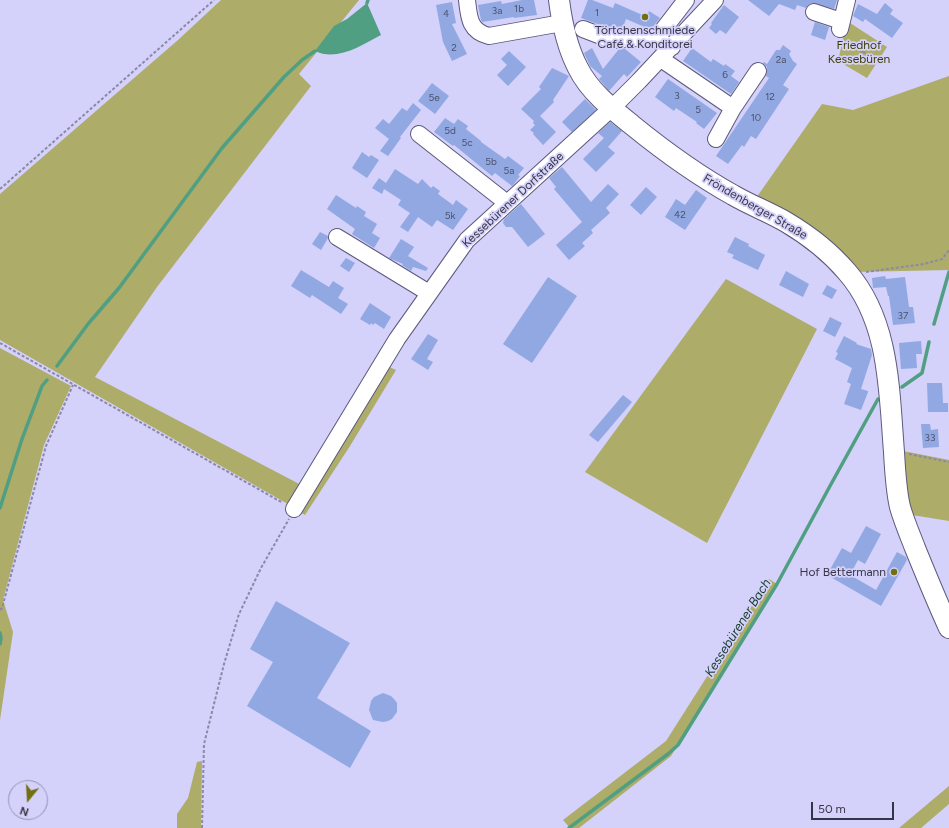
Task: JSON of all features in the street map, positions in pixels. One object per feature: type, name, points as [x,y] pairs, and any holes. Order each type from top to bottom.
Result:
[{"type":"main road","name":"Fröndenberger Straße","points":[[559,0],[562,23],[578,69],[586,82],[612,108],[674,158],[735,196],[786,222],[815,242],[835,259],[851,277],[870,308],[879,330],[888,379],[900,506],[922,566],[949,628]]},
{"type":"street","points":[[467,0],[472,24],[479,32],[489,36],[562,23]]},
{"type":"street","points":[[656,39],[686,0]]},
{"type":"street","name":"Kessebürener Dorfstraße","points":[[294,509],[397,339],[467,240],[612,108],[661,59],[715,0]]},
{"type":"street","points":[[814,12],[840,25],[847,0]]},
{"type":"street","points":[[583,29],[609,39],[616,40],[642,37],[656,39],[672,47]]},
{"type":"street","points":[[661,59],[733,108]]},
{"type":"street","points":[[716,139],[733,108],[758,71]]},
{"type":"street","points":[[419,134],[507,203]]},
{"type":"street","points":[[337,237],[429,293]]},
{"type":"path","points":[[0,189],[214,0]]},
{"type":"path","points":[[840,25],[839,37],[875,59]]},
{"type":"path","points":[[859,57],[862,51]]},
{"type":"path","points":[[851,277],[864,273],[924,264],[942,259],[949,250]]},
{"type":"path","points":[[0,344],[294,509],[261,568],[239,614],[224,664],[204,744],[202,828]]},
{"type":"path","points":[[0,610],[2,608],[46,446],[73,385]]},
{"type":"path","points":[[894,452],[949,462]]},
{"type":"green space","points":[[221,0],[359,0],[299,74],[311,86],[157,287],[95,377],[305,487],[293,507],[0,340],[0,194],[178,40]]},
{"type":"green space","name":"Friedhof Kessebüren","points":[[847,21],[887,47],[867,78],[838,61]]},
{"type":"green space","points":[[949,76],[949,270],[853,272],[754,201],[822,104],[853,110]]},
{"type":"green space","points":[[726,279],[817,329],[707,543],[585,472]]},
{"type":"green space","points":[[0,348],[71,386],[44,445],[3,600],[13,632],[0,720]]},
{"type":"green space","points":[[385,365],[396,370],[350,446],[305,515],[296,510]]},
{"type":"green space","points":[[898,450],[949,460],[949,521],[906,514]]},
{"type":"green space","points":[[769,579],[777,584],[671,756],[579,828],[570,828],[563,820],[666,741]]},
{"type":"green space","points":[[202,761],[201,828],[177,828],[177,814],[188,798],[197,762]]},
{"type":"green space","points":[[949,786],[949,804],[921,828],[899,828]]},
{"type":"shaded area","points":[[367,3],[381,35],[358,47],[341,53],[332,55],[315,51],[334,26],[347,19]]},
{"type":"building","points":[[522,0],[534,0],[537,15],[482,22],[478,5],[501,1],[502,4]]},
{"type":"building","points":[[588,0],[592,0],[613,8],[615,3],[647,17],[649,11],[660,18],[652,28],[647,28],[626,19],[622,30],[614,30],[581,18]]},
{"type":"building","points":[[748,0],[837,0],[834,9],[812,3],[806,8],[797,5],[795,10],[779,4],[769,16]]},
{"type":"building","points":[[452,2],[456,23],[452,24],[467,54],[452,61],[443,42],[436,5]]},
{"type":"building","points":[[885,3],[893,10],[890,14],[903,23],[892,38],[865,19],[863,22],[853,16],[858,4],[877,14]]},
{"type":"building","points":[[724,5],[739,17],[726,34],[720,30],[716,34],[709,28]]},
{"type":"building","points":[[815,22],[829,27],[825,40],[811,35]]},
{"type":"building","points":[[783,45],[791,51],[789,54],[793,61],[797,64],[783,85],[789,89],[756,139],[751,136],[744,147],[742,145],[728,164],[716,156],[769,78],[766,76],[767,67],[763,63],[764,62],[767,64],[776,50],[780,50]]},
{"type":"building","points":[[592,48],[603,69],[619,49],[625,49],[641,62],[627,77],[624,74],[609,91],[599,79],[602,76],[590,66],[584,53]]},
{"type":"building","points":[[692,48],[711,62],[713,59],[724,66],[725,64],[735,71],[731,76],[739,82],[731,94],[683,61]]},
{"type":"building","points":[[509,51],[526,67],[508,86],[497,75],[507,65],[501,59]]},
{"type":"building","points":[[552,68],[569,76],[553,100],[554,102],[540,116],[556,132],[543,145],[530,130],[535,125],[533,123],[534,121],[521,109],[541,89],[539,87]]},
{"type":"building","points":[[668,79],[717,113],[704,129],[696,123],[697,122],[676,108],[674,111],[655,97]]},
{"type":"building","points":[[432,83],[449,96],[435,114],[418,101]]},
{"type":"building","points":[[585,99],[596,110],[572,132],[562,122]]},
{"type":"building","points":[[413,103],[421,110],[400,137],[401,138],[388,156],[380,151],[389,139],[375,128],[383,119],[389,124],[402,108],[407,111]]},
{"type":"building","points":[[445,118],[454,124],[458,119],[468,126],[466,129],[481,142],[505,159],[508,156],[524,168],[518,175],[520,176],[514,184],[512,186],[495,173],[492,176],[454,145],[453,146],[434,132]]},
{"type":"building","points":[[610,122],[622,131],[608,147],[615,153],[596,172],[583,159],[604,138],[598,133]]},
{"type":"building","points":[[362,152],[369,157],[371,155],[379,160],[367,178],[352,168]]},
{"type":"building","points":[[562,167],[591,202],[608,184],[619,194],[606,208],[610,213],[591,230],[593,233],[582,243],[585,246],[569,260],[556,245],[582,222],[554,189],[556,187],[549,178]]},
{"type":"building","points":[[395,169],[418,184],[422,179],[431,188],[433,186],[440,191],[438,194],[453,205],[456,200],[468,209],[453,230],[437,220],[432,227],[418,217],[408,232],[400,227],[410,213],[398,205],[401,200],[384,189],[382,194],[372,188],[379,178],[386,183]]},
{"type":"building","points":[[646,187],[657,197],[641,215],[630,205]]},
{"type":"building","points":[[696,190],[707,198],[685,230],[665,217],[676,199],[685,205]]},
{"type":"building","points":[[336,195],[356,208],[357,206],[366,212],[364,216],[377,224],[372,233],[380,238],[374,248],[352,234],[355,229],[327,209]]},
{"type":"building","points":[[521,204],[545,234],[528,247],[512,227],[506,227],[503,223],[504,219]]},
{"type":"building","points":[[320,232],[328,236],[321,250],[312,244]]},
{"type":"building","points":[[735,237],[749,244],[748,246],[765,255],[758,270],[732,258],[734,255],[727,252]]},
{"type":"building","points":[[401,239],[414,247],[408,256],[428,268],[426,271],[413,267],[411,271],[402,265],[403,264],[389,258]]},
{"type":"building","points":[[346,258],[355,263],[349,272],[340,266]]},
{"type":"building","points":[[301,270],[329,287],[333,281],[344,288],[338,298],[348,304],[341,314],[312,295],[310,298],[291,286]]},
{"type":"building","points":[[786,271],[809,284],[803,297],[779,285]]},
{"type":"building","points":[[885,276],[886,279],[905,277],[909,307],[913,307],[915,323],[893,325],[889,296],[886,287],[873,288],[872,278]]},
{"type":"building","points":[[548,277],[577,296],[532,363],[503,344]]},
{"type":"building","points":[[827,285],[837,290],[832,299],[822,294]]},
{"type":"building","points":[[370,303],[391,317],[384,329],[375,323],[373,325],[371,323],[370,325],[360,319]]},
{"type":"building","points":[[830,317],[842,323],[835,337],[823,331]]},
{"type":"building","points":[[428,334],[438,340],[427,359],[433,362],[428,370],[411,359]]},
{"type":"building","points":[[844,336],[857,343],[856,344],[871,349],[872,355],[861,389],[868,392],[861,410],[844,404],[851,384],[847,382],[852,368],[835,359],[838,353],[836,352]]},
{"type":"building","points":[[921,341],[922,354],[916,354],[917,368],[901,369],[899,343]]},
{"type":"building","points":[[927,383],[942,383],[943,403],[948,403],[948,412],[928,412]]},
{"type":"building","points":[[623,395],[632,402],[598,442],[589,435]]},
{"type":"building","points":[[921,424],[930,424],[931,430],[938,429],[939,447],[923,448]]},
{"type":"building","points":[[866,526],[881,534],[865,564],[858,560],[850,575],[876,590],[897,552],[906,557],[907,560],[881,606],[827,575],[842,548],[851,553]]},
{"type":"building","points":[[276,601],[350,643],[317,698],[371,731],[350,768],[247,706],[273,662],[250,649]]},
{"type":"building","points":[[383,693],[391,696],[397,703],[397,712],[392,719],[383,722],[373,720],[369,710],[371,701],[374,697]]},
{"type":"waterway","points":[[57,366],[88,324],[119,288],[222,148],[284,77],[302,60],[315,51]]},
{"type":"waterway","name":"Kessebürener Bach","points":[[934,324],[949,272]]},
{"type":"waterway","name":"Kessebürener Bach","points":[[902,387],[922,373],[929,342]]},
{"type":"waterway","points":[[0,508],[22,439],[42,386],[47,380]]},
{"type":"waterway","name":"Kessebürener Bach","points":[[569,828],[678,745],[777,584],[878,399]]},
{"type":"waterway","points":[[0,633],[0,644]]},
{"type":"place","name":"Törtchenschmiede Café & Konditorei","points":[[645,17]]},
{"type":"place","name":"Hof Bettermann","points":[[894,572]]}]
